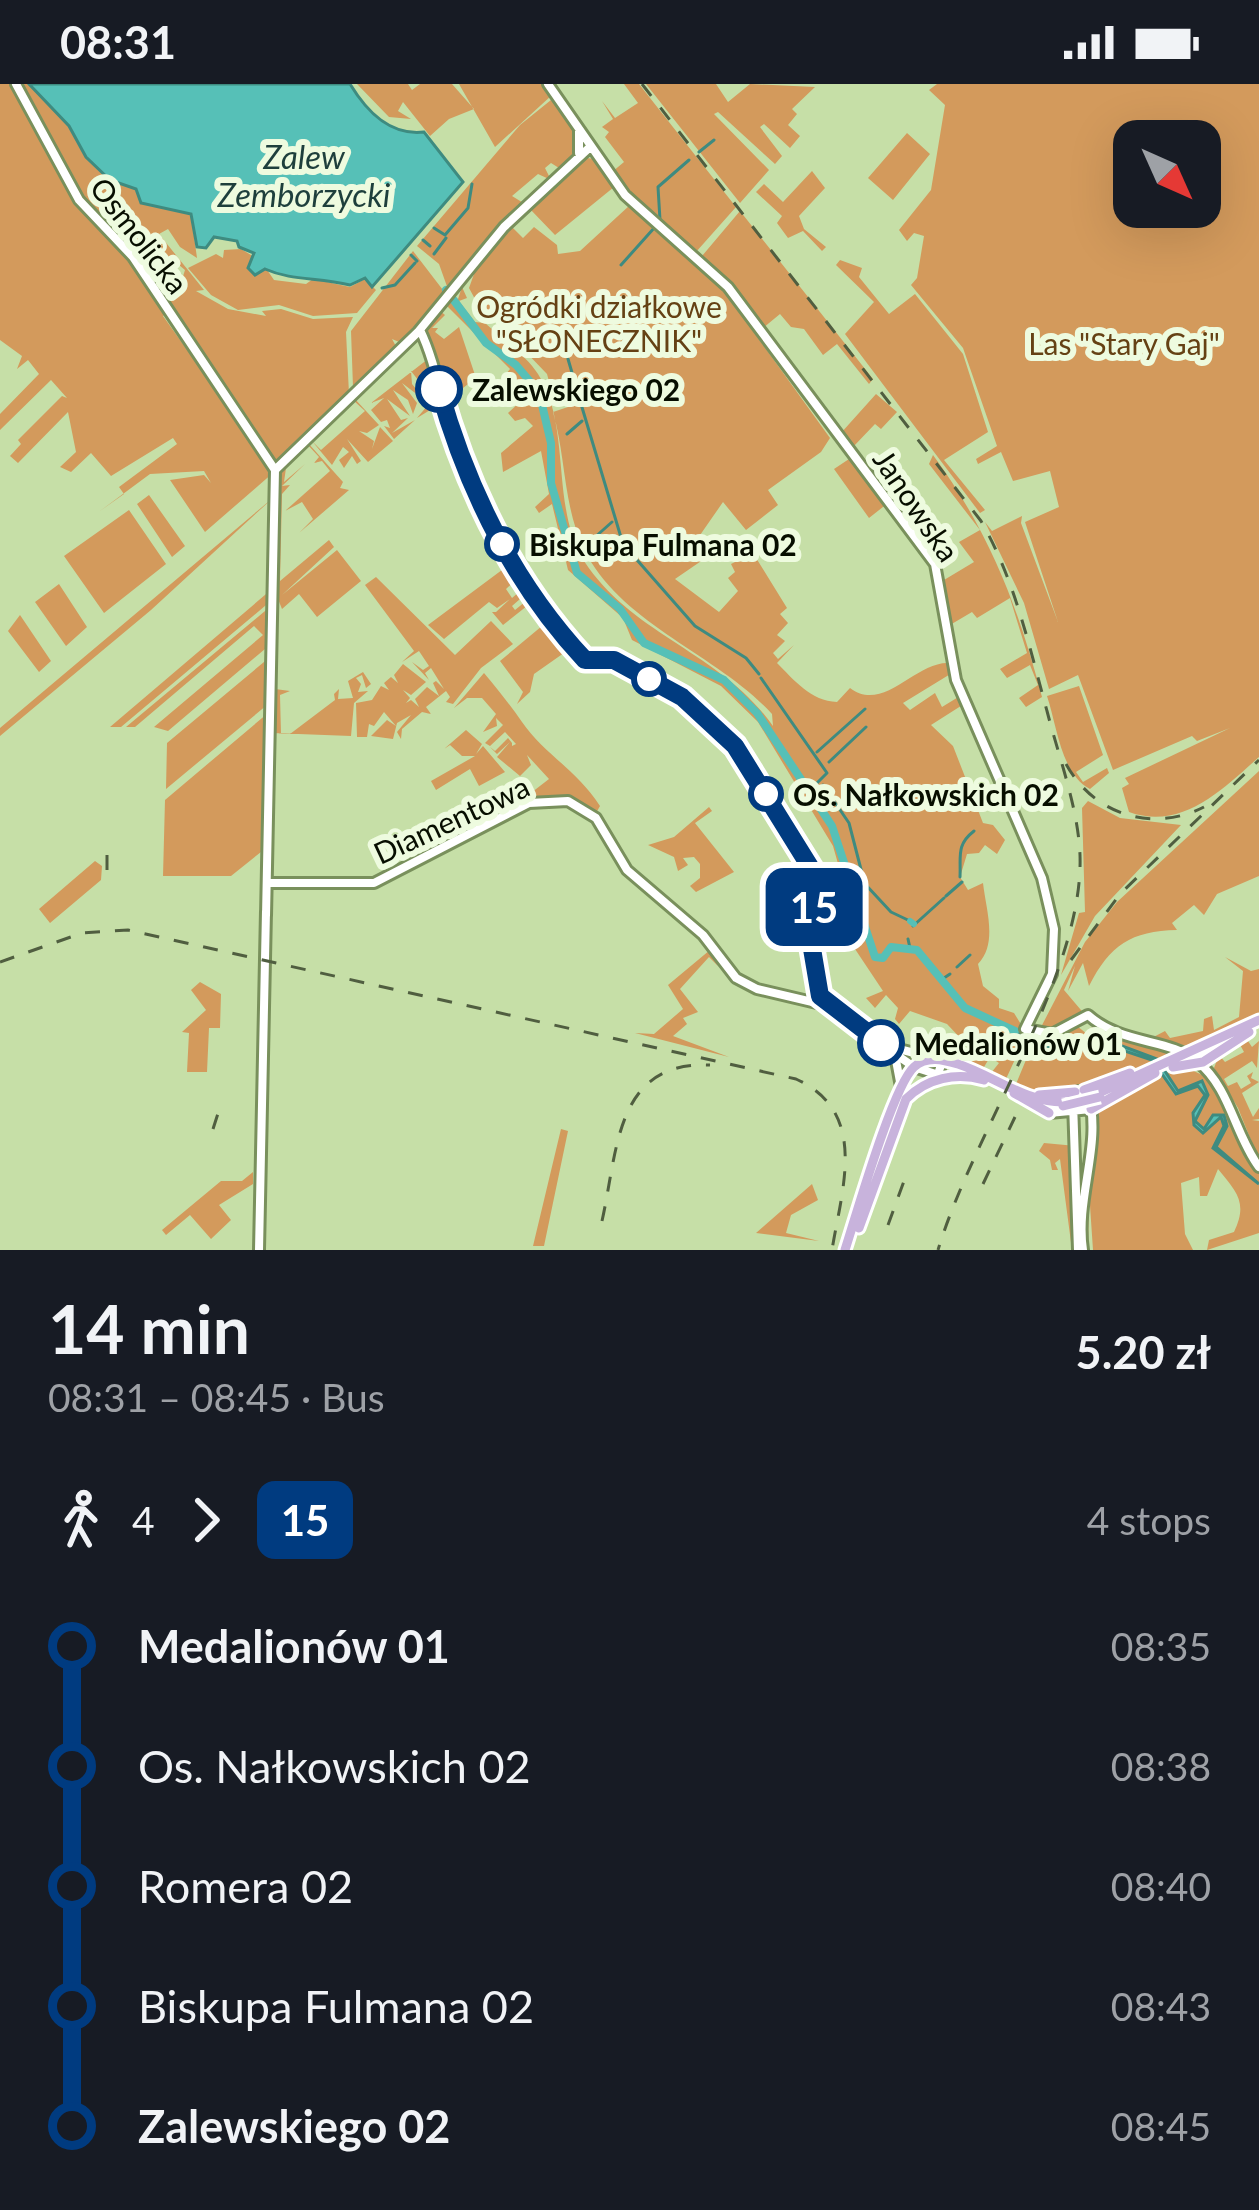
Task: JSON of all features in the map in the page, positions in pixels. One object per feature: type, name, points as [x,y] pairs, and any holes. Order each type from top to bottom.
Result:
[{"type":"main road","points":[[1015,1092],[1079,1091],[1152,1070],[1259,1023]]},
{"type":"main road","points":[[1189,1056],[1259,1023]]},
{"type":"main road","points":[[848,1250],[901,1089],[914,1067],[934,1058]]},
{"type":"main road","name":"Diamentowa","points":[[934,1058],[1015,1092]]},
{"type":"main road","points":[[1015,1092],[1063,1104],[1100,1095],[1152,1070]]},
{"type":"main road","points":[[1091,1109],[1152,1070]]},
{"type":"main road","points":[[848,1250],[898,1112],[920,1086],[950,1076]]},
{"type":"main road","name":"Diamentowa","points":[[950,1076],[980,1078],[1015,1092]]},
{"type":"main road","points":[[1015,1092],[1049,1113]]},
{"type":"street","name":"Osmolicka","points":[[16,84],[80,202],[133,257],[275,470]]},
{"type":"street","name":"Janowska","points":[[548,84],[635,206],[728,286],[936,567],[956,681],[1041,873],[1051,916],[1054,966],[1024,1021],[1028,1031],[1052,1034],[1088,1015],[1133,1041],[1189,1056]]},
{"type":"street","points":[[579,130],[582,154]]},
{"type":"street","points":[[266,916],[275,470],[420,330],[502,230],[582,154],[593,150]]},
{"type":"street","points":[[420,330],[455,445],[493,526],[540,605],[585,660],[615,661],[684,698],[719,726],[805,854],[820,900],[809,931],[816,981],[820,996],[835,1010]]},
{"type":"street","name":"Diamentowa","points":[[270,882],[374,883],[532,802],[568,801],[596,818],[626,868],[706,938],[736,978],[757,989],[835,1010],[914,1067],[950,1076]]},
{"type":"street","points":[[259,1250],[270,882]]},
{"type":"street","points":[[807,1000],[816,981]]},
{"type":"street","name":"Diamentowa","points":[[885,1046],[934,1058]]},
{"type":"street","points":[[894,1054],[901,1089]]},
{"type":"street","points":[[1189,1056],[1212,1073]]},
{"type":"street","points":[[1189,1056],[1212,1073],[1259,1164]]},
{"type":"street","points":[[920,1086],[941,1067],[934,1058]]},
{"type":"street","points":[[1079,1091],[1091,1109],[1080,1207],[1081,1250]]},
{"type":"street","points":[[1079,1091],[1074,1113],[1081,1250]]},
{"type":"street","points":[[1049,1113],[1091,1109]]},
{"type":"green space","points":[[0,84],[29,84],[69,126],[86,157],[110,180],[136,190],[144,204],[191,214],[197,258],[180,247],[168,229],[159,234],[204,290],[196,291],[228,309],[266,316],[262,311],[281,309],[313,319],[353,317],[346,332],[349,394],[276,466],[166,304],[178,292],[185,270],[179,265],[154,285],[167,313],[163,316],[274,472],[205,532],[170,480],[204,475],[211,483],[204,471],[150,474],[124,494],[119,487],[177,444],[173,438],[111,476],[91,453],[71,472],[60,467],[76,452],[68,412],[18,463],[10,456],[21,444],[18,440],[62,396],[67,398],[51,380],[0,430],[0,414],[39,374],[28,360],[17,369],[22,356],[0,340]]},
{"type":"green space","points":[[357,84],[408,84],[412,90],[420,84],[452,84],[474,109],[449,119],[430,136],[403,102],[398,111],[411,119],[389,117]]},
{"type":"green space","points":[[459,84],[545,84],[552,95],[495,147]]},
{"type":"green space","points":[[624,84],[639,84],[736,207],[696,252],[636,202],[612,172],[624,162],[605,137],[609,132],[602,127],[613,119],[602,101],[615,118],[638,103]]},
{"type":"green space","points":[[646,84],[716,84],[728,102],[750,84],[815,87],[792,109],[797,114],[788,125],[800,136],[790,148],[764,124],[760,127],[782,156],[775,164],[718,112],[714,114],[769,170],[740,203]]},
{"type":"green space","name":"Las \"Stary Gaj\"","points":[[937,84],[1259,84],[1259,757],[1216,793],[1184,811],[1167,816],[1129,812],[1122,788],[1129,784],[1125,778],[1230,728],[1197,741],[1192,736],[1113,770],[1078,675],[1049,689],[1024,603],[985,522],[992,531],[1022,516],[1058,622],[1025,522],[1059,507],[1050,471],[1013,481],[1001,452],[978,464],[976,459],[997,446],[963,348],[911,285],[917,278],[924,236],[914,233],[907,241],[899,230],[931,190],[945,105],[929,90]]},
{"type":"green space","points":[[551,100],[574,126],[574,161],[557,178],[559,168],[551,163],[545,168],[551,180],[538,174],[512,196],[525,204],[453,287],[449,283],[449,292],[439,264],[417,246],[520,125]]},
{"type":"green space","points":[[907,133],[930,154],[893,200],[868,178]]},
{"type":"green space","points":[[587,158],[596,159],[614,187],[555,235],[530,209]]},
{"type":"green space","points":[[812,171],[825,188],[799,216],[804,229],[826,247],[822,251],[803,231],[788,238],[777,223],[782,216],[756,192],[764,184],[783,202]]},
{"type":"green space","name":"Ogródki działkowe \"SŁONECZNIK\"","points":[[630,205],[717,281],[830,438],[821,452],[768,490],[778,505],[746,530],[723,502],[698,538],[710,555],[675,579],[719,612],[738,591],[728,578],[735,572],[731,564],[753,553],[787,608],[780,614],[788,623],[777,635],[785,641],[773,653],[778,659],[794,645],[777,663],[804,688],[828,701],[837,702],[850,688],[875,695],[888,691],[925,669],[950,663],[952,673],[903,703],[910,710],[935,693],[942,707],[960,696],[964,704],[931,725],[953,746],[983,823],[993,825],[1005,840],[997,854],[985,845],[979,853],[967,854],[960,877],[968,890],[983,883],[989,936],[978,964],[983,986],[999,999],[999,1008],[1014,1013],[1027,1034],[1010,1031],[1024,1039],[1010,1037],[1022,1044],[1006,1079],[991,1073],[999,1063],[990,1057],[981,1072],[968,1065],[989,1046],[982,1040],[965,1043],[947,1024],[910,1011],[899,1024],[895,1019],[898,1008],[886,995],[875,1008],[866,998],[883,991],[843,931],[854,920],[833,846],[758,722],[721,686],[632,640],[623,618],[568,570],[552,504],[539,513],[535,507],[549,494],[541,451],[503,472],[501,453],[533,426],[525,418],[515,421],[508,413],[521,401],[498,384],[510,369],[445,304],[453,296],[458,299],[462,287],[467,298],[459,301],[475,322],[485,323],[533,367],[553,412],[571,406],[569,400],[555,403],[547,374],[475,299],[469,288],[474,274],[466,280],[510,225],[523,238],[534,227],[557,245],[558,254],[580,251]],"holes":[[[555,421],[572,516],[600,575],[645,619],[750,693],[772,714],[773,726],[728,680],[627,608],[584,561],[567,516]]]},
{"type":"green space","points":[[740,211],[873,379],[869,384],[837,344],[823,355],[804,329],[791,327],[780,314],[763,328],[702,256]]},
{"type":"green space","points":[[241,249],[261,261],[274,280],[306,284],[313,279],[350,287],[365,279],[376,290],[357,313],[313,316],[279,305],[238,310],[211,295],[188,268],[216,254],[223,258],[224,250]]},
{"type":"green space","points":[[413,251],[446,294],[404,344],[392,339],[398,350],[353,387],[351,331]]},
{"type":"green space","points":[[840,260],[862,268],[859,277],[889,314],[915,294],[963,354],[988,432],[944,460],[985,510],[980,513],[845,334],[874,302],[836,265]]},
{"type":"green space","points":[[440,311],[445,315],[432,328],[438,328],[435,332],[444,339],[459,327],[476,378],[446,401],[424,332]]},
{"type":"green space","points":[[428,359],[440,404],[417,418],[433,399],[412,372]]},
{"type":"green space","points":[[411,372],[412,384],[427,402],[402,383],[417,403],[413,414],[408,400],[393,390],[410,416],[387,399],[401,420],[408,418],[392,433],[415,420],[394,439],[384,426],[390,428],[387,420],[381,422],[371,410],[384,398],[371,403]]},
{"type":"green space","points":[[876,394],[897,412],[881,429],[875,424],[853,447],[841,433]]},
{"type":"green space","points":[[354,398],[379,425],[367,433],[359,431],[374,441],[372,449],[380,427],[393,441],[368,462],[347,439],[361,461],[357,464],[352,456],[344,468],[339,460],[349,452],[343,447],[332,465],[312,441],[321,450],[365,411],[353,400],[321,428]]},
{"type":"green space","points":[[308,443],[343,482],[340,488],[349,490],[299,533],[313,519],[302,502],[285,511],[330,471],[322,461],[314,463],[319,457],[307,444],[287,461]]},
{"type":"green space","points":[[933,455],[953,483],[980,530],[929,464]]},
{"type":"green space","points":[[852,457],[888,503],[869,518],[834,469]]},
{"type":"green space","points":[[287,461],[284,482],[305,464],[282,486],[290,485],[282,494],[280,581],[329,540],[334,547],[282,595],[337,550],[361,581],[317,617],[299,594],[282,609],[278,599],[276,631],[279,470]]},
{"type":"green space","points":[[149,495],[185,546],[172,557],[137,504]]},
{"type":"green space","points":[[274,497],[151,610],[0,736],[0,728]]},
{"type":"green space","points":[[129,510],[166,564],[104,613],[64,556]]},
{"type":"green space","points":[[980,530],[1012,600],[1042,697],[1026,707],[1019,698],[1038,685],[1030,665],[1007,678],[1000,669],[1027,653],[1010,598],[977,618],[972,612],[950,625],[944,580],[974,562],[959,542]]},
{"type":"green space","points":[[495,534],[518,578],[506,589],[512,598],[525,587],[528,592],[512,606],[515,610],[531,597],[532,602],[503,625],[492,612],[510,599],[497,608],[489,602],[444,639],[428,625],[510,564],[503,564],[489,537]]},
{"type":"green space","points":[[376,577],[455,655],[491,621],[513,644],[481,668],[453,704],[446,702],[450,697],[446,691],[426,707],[431,714],[422,712],[402,729],[401,739],[397,732],[411,715],[397,723],[393,739],[371,736],[387,720],[396,726],[384,712],[374,726],[369,724],[367,737],[357,737],[356,703],[372,700],[381,686],[389,690],[384,683],[391,677],[398,683],[394,675],[403,664],[426,682],[411,695],[403,690],[410,698],[406,703],[411,700],[419,707],[415,699],[427,687],[439,696],[436,681],[444,689],[431,668],[425,673],[429,680],[412,662],[423,670],[429,666],[419,651],[402,662],[414,651],[365,585]]},
{"type":"green space","points":[[59,584],[87,627],[66,646],[35,602]]},
{"type":"green space","points":[[272,589],[272,600],[121,727],[110,727]]},
{"type":"green space","points":[[271,606],[271,649],[265,649],[168,731],[154,727],[263,635],[254,626],[135,727],[126,727]]},
{"type":"green space","points":[[20,615],[51,661],[39,672],[8,631]]},
{"type":"green space","points":[[548,621],[571,648],[534,674],[530,692],[517,704],[523,692],[500,661]]},
{"type":"green space","points":[[270,657],[267,705],[166,789],[167,743]]},
{"type":"green space","points":[[363,672],[371,684],[366,688],[362,675],[356,678],[361,684],[358,692],[368,691],[354,703],[351,736],[290,734],[335,700],[339,689],[338,699],[353,698],[348,681]]},
{"type":"green space","points":[[484,673],[531,733],[581,782],[600,806],[596,813],[563,798],[525,802],[521,793],[527,796],[549,779],[527,755],[531,765],[520,776],[497,757],[510,742],[497,754],[490,747],[495,751],[508,738],[512,743],[512,746],[516,744],[505,732],[490,746],[485,743],[503,725],[496,718],[497,726],[483,732],[496,714],[482,698],[467,698],[454,708]]},
{"type":"green space","points":[[1079,686],[1103,755],[1076,772],[1083,782],[1107,768],[1109,773],[1090,789],[1080,782],[1066,761],[1047,696]]},
{"type":"green space","points":[[275,689],[290,691],[280,695],[281,733],[272,733]]},
{"type":"green space","points":[[268,713],[266,848],[231,876],[163,876],[165,800]]},
{"type":"green space","points":[[466,730],[482,744],[476,754],[483,746],[505,772],[479,786],[470,769],[436,790],[431,781],[475,756],[462,756],[450,745],[444,749]]},
{"type":"green space","points":[[1259,771],[1259,876],[1217,894],[1204,915],[1194,905],[1172,923],[1177,930],[1147,933],[1124,943],[1105,960],[1089,986],[1083,963],[1068,991],[1075,966],[1064,990],[1086,1016],[1060,1031],[1039,1031],[1085,942],[1117,902]]},
{"type":"green space","points":[[1088,801],[1120,818],[1181,825],[1095,916],[1061,975],[1079,913],[1085,912],[1082,808]]},
{"type":"green space","points":[[709,807],[712,811],[695,823],[734,872],[696,892],[690,886],[700,878],[700,864],[694,857],[683,858],[688,865],[678,871],[674,857],[648,845],[674,837]]},
{"type":"green space","points":[[95,861],[102,866],[101,880],[50,923],[39,909]]},
{"type":"green space","points":[[804,907],[810,911],[805,940],[810,950],[782,950],[772,934],[803,914]]},
{"type":"green space","points":[[710,950],[718,966],[709,957],[680,989],[698,1012],[683,1018],[687,1024],[673,1036],[729,1057],[635,1033],[654,1034],[683,1009],[668,985]]},
{"type":"green space","points":[[1225,957],[1251,971],[1259,969],[1259,1018],[1189,1046],[1146,1041],[1165,1031],[1170,1038],[1203,1031],[1204,1019],[1212,1016],[1214,1030],[1239,1017],[1243,971]]},
{"type":"green space","points":[[200,982],[221,994],[220,1028],[209,1028],[207,1072],[187,1072],[189,1033],[182,1032],[206,1010],[191,990]]},
{"type":"green space","points":[[1095,1023],[1131,1043],[1177,1053],[1160,1063],[1114,1046],[1035,1041],[1077,1026],[1087,1034]]},
{"type":"green space","points":[[1246,1038],[1252,1047],[1259,1041],[1257,1068],[1252,1061],[1224,1079],[1228,1086],[1237,1082],[1241,1089],[1251,1083],[1247,1076],[1253,1072],[1251,1078],[1259,1082],[1242,1093],[1253,1117],[1259,1108],[1259,1119],[1252,1120],[1259,1121],[1259,1160],[1238,1108],[1214,1068],[1219,1055],[1225,1062],[1244,1052],[1238,1041]]},
{"type":"green space","points":[[1033,1043],[1065,1049],[1124,1049],[1156,1064],[1083,1087],[1029,1089],[1016,1084]]},
{"type":"green space","points":[[1185,1067],[1211,1079],[1259,1169],[1259,1233],[1207,1250],[1209,1240],[1234,1232],[1240,1213],[1235,1191],[1218,1169],[1207,1196],[1200,1196],[1199,1177],[1181,1183],[1185,1234],[1193,1250],[1093,1250],[1089,1191],[1088,1250],[1084,1214],[1093,1115],[1150,1078]]},
{"type":"green space","points":[[561,1129],[568,1131],[544,1246],[533,1246]]},
{"type":"green space","points":[[1044,1143],[1076,1146],[1076,1250],[1072,1250],[1060,1159],[1055,1163],[1058,1170],[1052,1170],[1050,1160],[1039,1151]]},
{"type":"green space","points":[[253,1172],[253,1184],[219,1205],[231,1220],[211,1239],[190,1215],[166,1235],[162,1230],[221,1181],[242,1181]]},
{"type":"green space","points":[[812,1184],[818,1200],[791,1215],[786,1233],[819,1241],[756,1233]]},
{"type":"water","name":"Zalew Zemborzycki","points":[[29,84],[350,84],[364,104],[390,126],[424,132],[463,182],[372,287],[365,278],[350,285],[265,269],[255,275],[248,268],[254,253],[239,247],[237,241],[214,237],[206,248],[197,247],[191,214],[141,203],[136,189],[110,180]]},
{"type":"water","points":[[1009,1029],[1040,1043],[1076,1047],[1093,1039],[1122,1046],[1157,1059],[1178,1091],[1202,1081],[1208,1095],[1195,1121],[1204,1129],[1213,1115],[1224,1115],[1227,1126],[1216,1147],[1259,1184],[1213,1148],[1224,1126],[1221,1117],[1203,1133],[1194,1125],[1193,1113],[1205,1095],[1198,1086],[1176,1094],[1152,1060],[1104,1044],[1074,1051],[1044,1047]]},
{"type":"waterway","points":[[699,152],[714,140]]},
{"type":"waterway","points":[[660,220],[658,187],[689,160]]},
{"type":"waterway","points":[[434,228],[445,235],[468,208],[472,184]]},
{"type":"waterway","points":[[621,265],[655,227]]},
{"type":"waterway","points":[[434,254],[446,238]]},
{"type":"waterway","points":[[423,240],[430,246]]},
{"type":"waterway","points":[[411,255],[417,261]]},
{"type":"waterway","points":[[382,288],[395,285],[415,263]]},
{"type":"waterway","points":[[446,290],[486,343],[516,365],[539,392],[551,443],[551,483],[577,573],[620,609],[644,643],[724,680],[757,713],[832,826],[875,957],[883,958],[891,947],[917,950],[965,1008],[1015,1031]]},
{"type":"waterway","points":[[568,359],[580,400]]},
{"type":"waterway","points":[[581,404],[623,544],[695,626],[746,658],[759,674]]},
{"type":"waterway","points":[[567,434],[582,421]]},
{"type":"waterway","points":[[585,546],[612,522]]},
{"type":"waterway","points":[[572,555],[579,550]]},
{"type":"waterway","points":[[761,678],[827,773],[817,783]]},
{"type":"waterway","points":[[817,752],[865,709]]},
{"type":"waterway","points":[[829,762],[866,727]]},
{"type":"waterway","points":[[823,785],[849,823],[864,881]]},
{"type":"waterway","points":[[960,877],[962,846],[974,831]]},
{"type":"waterway","points":[[946,896],[962,882]]},
{"type":"waterway","points":[[865,884],[891,912],[910,921]]},
{"type":"waterway","points":[[913,926],[944,898]]},
{"type":"waterway","points":[[910,921],[914,924]]},
{"type":"waterway","points":[[908,939],[910,948]]},
{"type":"waterway","points":[[957,967],[970,955]]},
{"type":"waterway","points":[[944,978],[950,974]]},
{"type":"railway","points":[[642,84],[981,521],[1020,614],[1067,783],[1080,855],[1077,901],[1065,950],[938,1250]]},
{"type":"railway","points":[[1071,960],[1120,894],[1259,760]]},
{"type":"railway","points":[[1066,764],[1092,796],[1126,814],[1164,818],[1204,807]]},
{"type":"railway","points":[[107,842],[107,870]]},
{"type":"railway","points":[[0,962],[82,933],[128,930],[796,1079],[819,1093],[842,1131],[844,1177],[832,1250]]},
{"type":"railway","points":[[602,1221],[618,1139],[638,1094],[655,1078],[679,1068],[710,1065]]},
{"type":"railway","points":[[213,1129],[221,1104]]},
{"type":"railway","points":[[983,1184],[1015,1117]]},
{"type":"railway","points":[[888,1225],[908,1170]]},
{"type":"bus line","name":"15","points":[[439,389],[455,445],[493,526],[557,628],[585,660],[614,660],[688,701],[719,726],[740,753],[813,873],[816,898],[809,931],[820,996],[881,1043]]},
{"type":"place","name":"Zalewskiego 02","points":[[439,389]]},
{"type":"place","name":"Biskupa Fulmana 02","points":[[502,544]]},
{"type":"place","name":"Os. Nałkowskich 02","points":[[766,794]]},
{"type":"place","name":"Medalionów 01","points":[[881,1043]]}]
